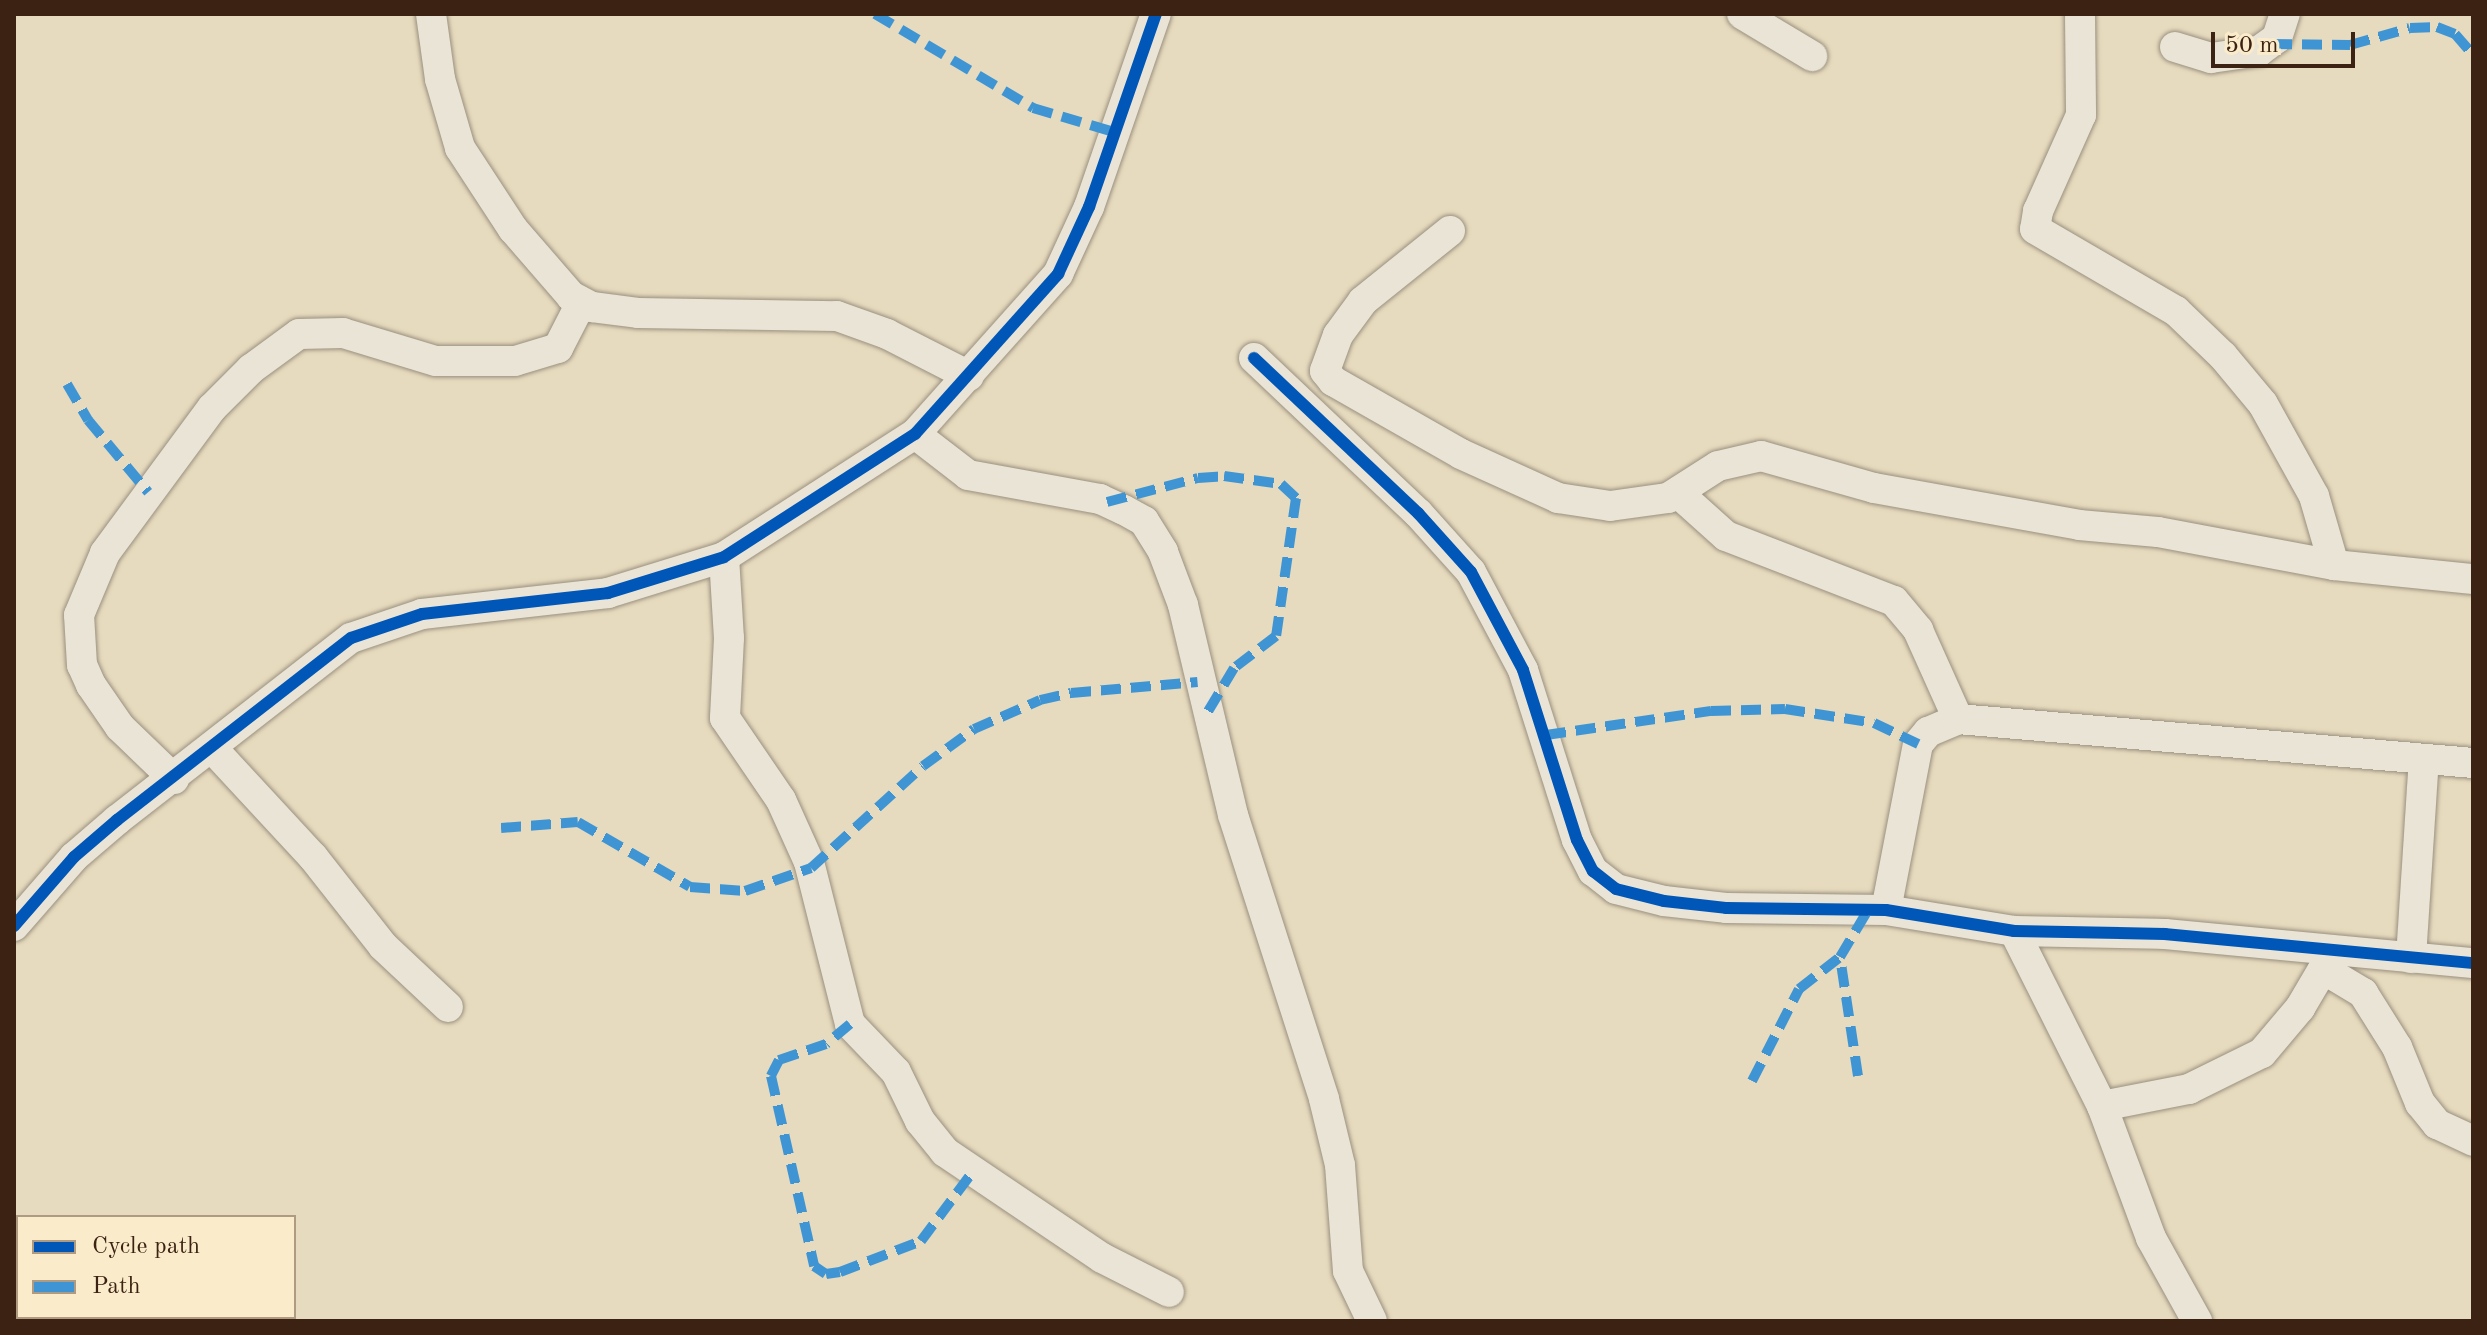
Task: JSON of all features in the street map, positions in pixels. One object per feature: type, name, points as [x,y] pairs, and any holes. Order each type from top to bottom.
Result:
[{"type":"street","points":[[431,14],[440,79],[460,148],[513,229],[581,303],[638,313],[837,316],[887,334],[969,376]]},
{"type":"street","points":[[14,925],[74,857],[328,653],[383,625],[422,614],[608,593],[724,557],[915,434],[1058,274],[1075,241],[1156,14]]},
{"type":"street","points":[[1742,14],[1812,56]]},
{"type":"street","points":[[2080,14],[2081,115],[2038,211],[2035,229],[2176,311],[2223,356],[2263,404],[2314,496],[2334,565]]},
{"type":"street","points":[[2175,47],[2211,58],[2259,51],[2277,38],[2285,14]]},
{"type":"street","points":[[1450,231],[1377,286],[1349,318],[1325,363],[1333,381],[1504,477],[1558,498],[1610,506],[1678,493],[1718,466],[1761,456],[1874,488],[2334,565],[2473,579]]},
{"type":"street","points":[[174,779],[120,727],[91,685],[82,665],[79,615],[105,553],[212,408],[251,369],[299,334],[343,333],[436,361],[515,361],[558,348],[581,303]]},
{"type":"street","points":[[1254,358],[1418,513],[1471,572],[1523,670],[1577,840],[1593,871],[1616,889],[1664,901],[1726,908],[1886,910],[2014,931],[2165,934],[2328,960],[2411,958],[2473,963]]},
{"type":"street","points":[[915,434],[968,475],[1100,499],[1124,510],[1144,521],[1163,552],[1183,605],[1233,815],[1327,1111],[1340,1165],[1348,1271],[1372,1321]]},
{"type":"street","points":[[1678,493],[1726,536],[1894,601],[1918,630],[1958,719]]},
{"type":"street","points":[[724,557],[729,638],[725,718],[781,800],[809,862],[850,1024],[896,1072],[920,1121],[945,1152],[1102,1258],[1169,1292]]},
{"type":"street","points":[[1886,910],[1918,744],[1928,732],[1958,719],[2473,763]]},
{"type":"street","points":[[212,748],[313,857],[383,946],[448,1007]]},
{"type":"street","points":[[2411,958],[2424,759]]},
{"type":"street","points":[[2014,931],[2102,1106],[2151,1238],[2197,1321]]},
{"type":"street","points":[[2102,1106],[2189,1089],[2262,1053],[2300,1008],[2328,960]]},
{"type":"street","points":[[2328,960],[2363,993],[2397,1047],[2420,1103],[2437,1124],[2473,1141]]},
{"type":"marked path","points":[[875,14],[1033,108],[1114,132]]},
{"type":"marked path","points":[[2272,44],[2350,45],[2410,28],[2437,27],[2455,34],[2473,55]]},
{"type":"marked path","points":[[67,384],[88,420],[148,492]]},
{"type":"marked path","points":[[1107,502],[1198,478],[1224,476],[1281,484],[1296,498],[1276,636],[1234,668],[1207,713]]},
{"type":"marked path","points":[[501,828],[578,822],[690,887],[745,891],[811,868],[923,766],[974,729],[1040,700],[1071,693],[1198,682]]},
{"type":"marked path","points":[[1546,735],[1711,711],[1785,709],[1874,723],[1918,744]]},
{"type":"marked path","points":[[1858,1076],[1840,957],[1868,910]]},
{"type":"marked path","points":[[1752,1081],[1799,989],[1840,957]]},
{"type":"marked path","points":[[850,1024],[826,1044],[779,1060],[771,1076],[814,1266],[826,1274],[840,1272],[921,1241],[974,1170]]},
{"type":"cycle path","points":[[14,926],[74,857],[117,820],[351,638],[422,614],[608,593],[724,557],[915,434],[1058,274],[1089,207],[1156,14]]},
{"type":"cycle path","points":[[1254,358],[1418,513],[1471,572],[1523,670],[1577,840],[1593,871],[1616,889],[1664,901],[1726,908],[1886,910],[2014,931],[2165,934],[2473,963]]}]
